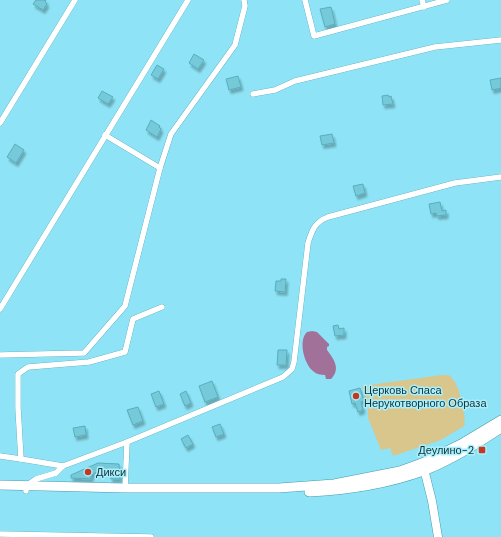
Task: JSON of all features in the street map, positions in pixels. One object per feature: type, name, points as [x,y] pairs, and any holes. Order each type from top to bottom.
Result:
[{"type":"main road","points":[[0,490],[26,488],[279,488],[305,487],[354,481],[424,467],[501,420]]},
{"type":"main road","points":[[0,485],[26,488],[124,493],[271,494],[322,492],[383,482],[424,467],[477,444],[501,428]]},
{"type":"street","points":[[0,123],[75,0]]},
{"type":"street","points":[[0,309],[188,0]]},
{"type":"street","points":[[0,355],[84,353],[125,306],[160,168],[172,134],[235,45],[245,6],[244,0]]},
{"type":"street","points":[[305,0],[314,36],[447,0]]},
{"type":"street","points":[[422,0],[424,6]]},
{"type":"street","points":[[252,94],[275,90],[295,81],[435,47],[501,40]]},
{"type":"street","points":[[0,108],[7,112]]},
{"type":"street","points":[[105,135],[160,168]]},
{"type":"street","points":[[26,488],[36,480],[56,473],[63,466],[127,442],[283,377],[292,370],[308,243],[311,232],[320,220],[455,183],[501,177]]},
{"type":"street","points":[[21,459],[18,374],[28,367],[89,362],[125,352],[133,319],[162,307]]},
{"type":"street","points":[[125,488],[127,442]]},
{"type":"street","points":[[0,456],[63,466]]},
{"type":"street","points":[[424,467],[438,537]]},
{"type":"street","points":[[0,534],[151,537]]},
{"type":"shaded area","points":[[307,332],[317,332],[329,344],[327,350],[334,360],[336,368],[336,372],[331,379],[326,379],[325,375],[314,372],[310,368],[305,358],[303,352],[304,336]]},
{"type":"shaded area","points":[[449,375],[457,386],[464,412],[464,426],[441,440],[393,456],[390,448],[381,450],[368,418],[368,410],[362,386]]},
{"type":"building","points":[[36,0],[46,0],[45,2],[47,4],[43,10],[33,4]]},
{"type":"building","points":[[331,7],[335,24],[325,27],[320,9]]},
{"type":"building","points":[[194,54],[204,60],[198,69],[189,63]]},
{"type":"building","points":[[157,65],[164,69],[158,79],[151,75]]},
{"type":"building","points":[[238,76],[241,87],[229,90],[226,79]]},
{"type":"building","points":[[501,78],[501,88],[492,90],[490,80]]},
{"type":"building","points":[[102,91],[113,97],[108,104],[98,98]]},
{"type":"building","points":[[388,95],[389,97],[391,96],[393,104],[383,105],[382,96]]},
{"type":"building","points":[[151,120],[160,126],[159,127],[161,129],[157,137],[146,130]]},
{"type":"building","points":[[332,134],[334,143],[322,145],[320,136]]},
{"type":"building","points":[[15,144],[24,150],[16,163],[7,157]]},
{"type":"building","points":[[363,184],[365,193],[356,196],[353,186]]},
{"type":"building","points":[[440,202],[442,211],[446,210],[446,215],[437,216],[436,213],[431,214],[429,204]]},
{"type":"building","points":[[281,279],[286,279],[285,292],[275,291],[276,281],[281,281]]},
{"type":"building","points":[[338,325],[339,329],[344,328],[344,335],[335,336],[333,326]]},
{"type":"building","points":[[278,350],[287,350],[286,365],[277,365]]},
{"type":"building","points":[[212,381],[218,397],[205,402],[199,386]]},
{"type":"building","name":"Церковь Спаса Нерукотворного Образа","points":[[360,388],[364,401],[361,402],[363,410],[358,412],[355,403],[352,404],[349,391]]},
{"type":"building","points":[[159,391],[164,404],[156,407],[151,394]]},
{"type":"building","points":[[186,391],[191,403],[185,406],[180,394]]},
{"type":"building","points":[[138,407],[143,421],[133,425],[127,410]]},
{"type":"building","points":[[220,424],[224,434],[216,437],[212,427]]},
{"type":"building","points":[[85,426],[86,435],[75,437],[73,428]]},
{"type":"building","points":[[188,435],[193,444],[186,448],[181,439]]},
{"type":"building","points":[[98,463],[119,464],[120,479],[111,479],[110,472],[97,472],[91,475],[91,479],[71,478],[71,475]]},
{"type":"place","name":"Церковь Спаса Нерукотворного Образа","points":[[356,396]]},
{"type":"place","name":"Деулино-2","points":[[482,450]]},
{"type":"place","name":"Дикси","points":[[88,472]]}]
